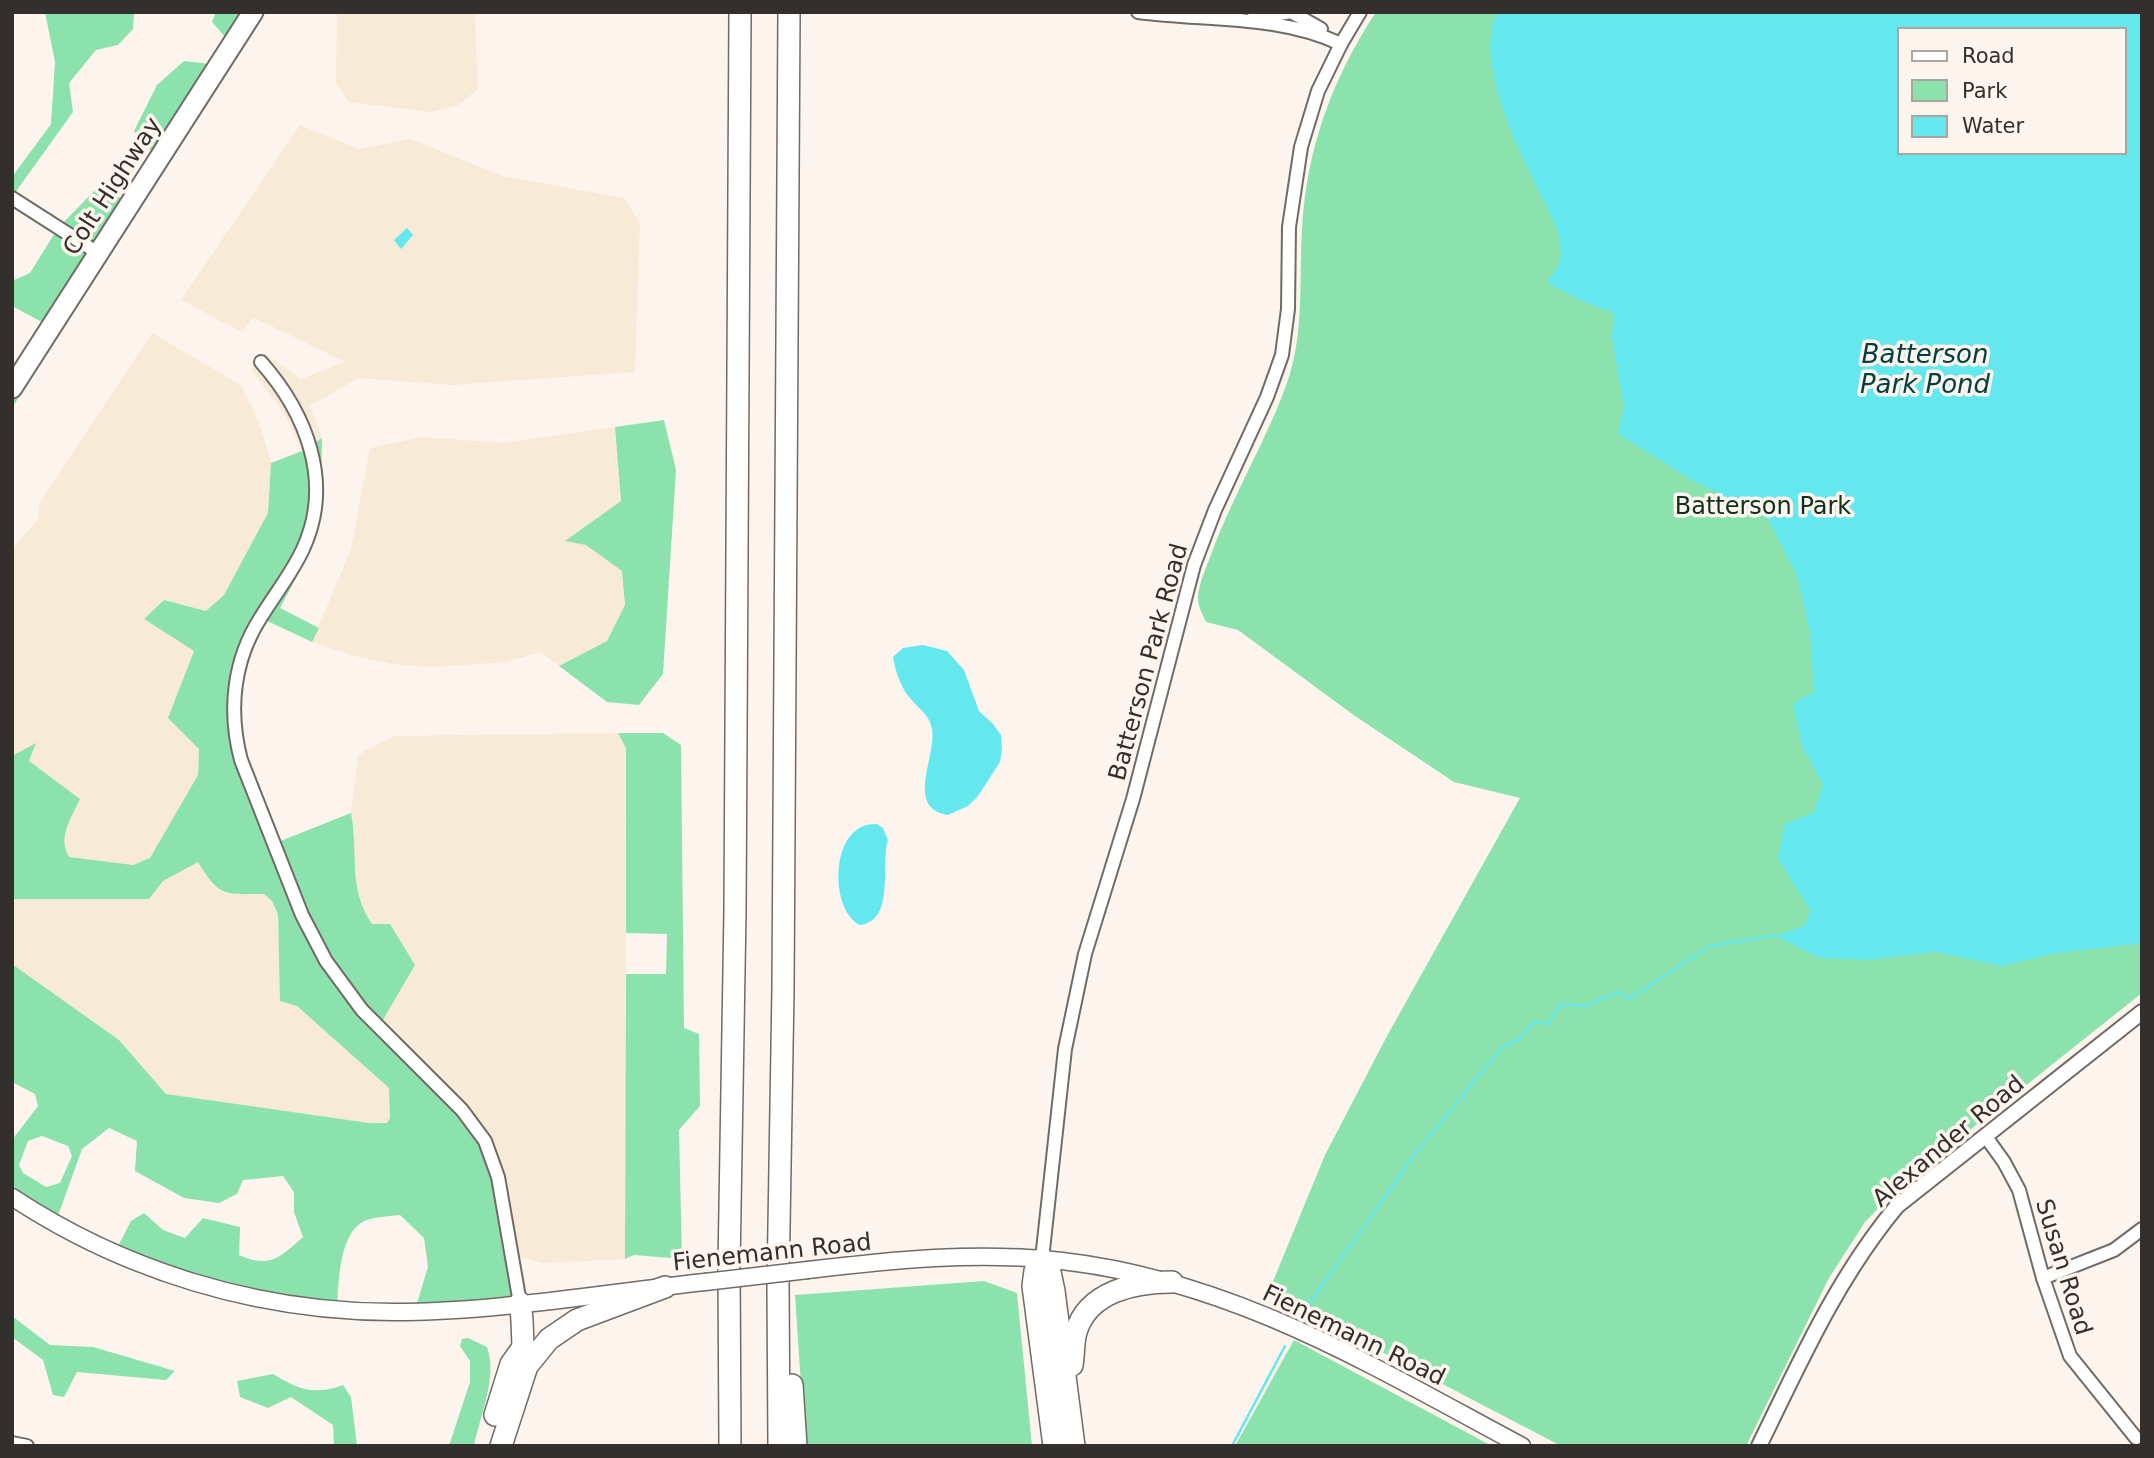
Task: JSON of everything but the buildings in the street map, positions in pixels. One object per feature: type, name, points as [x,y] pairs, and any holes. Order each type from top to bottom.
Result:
[{"type":"highway","name":"Colt Highway","points":[[12,388],[253,12]]},
{"type":"highway","points":[[730,1446],[729,1267],[735,897],[740,12]]},
{"type":"highway","points":[[779,1446],[778,1219],[783,975],[789,12]]},
{"type":"highway","points":[[778,1219],[785,1268],[796,1446]]},
{"type":"highway","points":[[1054,1446],[1033,1286],[1035,1271],[1042,1259],[1050,1272],[1054,1290],[1074,1446]]},
{"type":"highway","points":[[1067,1387],[1076,1331],[1090,1307],[1104,1297],[1125,1288],[1147,1283],[1172,1282]]},
{"type":"highway","points":[[501,1446],[524,1372],[542,1346],[568,1324],[665,1287]]},
{"type":"highway","points":[[520,1303],[524,1372]]},
{"type":"highway","points":[[487,1446],[509,1368],[521,1350]]},
{"type":"highway","points":[[721,1446],[730,1407]]},
{"type":"main road","name":"Fienemann Road","points":[[12,1197],[83,1239],[146,1268],[267,1300],[325,1309],[380,1312],[453,1310],[808,1270],[951,1258],[1042,1259],[1107,1268],[1172,1282],[1219,1296],[1287,1324],[1522,1446]]},
{"type":"street","points":[[1138,12],[1217,18],[1251,18],[1291,12],[1341,44]]},
{"type":"street","name":"Batterson Park Road","points":[[1042,1259],[1065,1049],[1085,954],[1133,799],[1194,565],[1215,510],[1267,397],[1282,355],[1288,309],[1289,227],[1300,147],[1318,91],[1360,12]]},
{"type":"street","points":[[12,198],[98,253]]},
{"type":"street","points":[[261,362],[280,385],[301,420],[312,452],[315,498],[305,545],[252,632],[240,661],[234,708],[236,744],[302,915],[326,961],[362,1010],[463,1110],[485,1141],[498,1177],[520,1303]]},
{"type":"street","name":"Alexander Road","points":[[1759,1446],[1813,1334],[1868,1242],[1897,1206],[2142,1012]]},
{"type":"street","name":"Susan Road","points":[[1986,1137],[2019,1190],[2043,1278],[2070,1356],[2135,1439]]},
{"type":"street","points":[[2043,1278],[2114,1250],[2142,1229]]},
{"type":"street","points":[[12,1443],[27,1446]]},
{"type":"shaded area","points":[[337,12],[475,12],[478,89],[457,106],[431,112],[349,102],[336,83]]},
{"type":"shaded area","points":[[300,125],[359,149],[411,139],[502,176],[624,198],[640,224],[635,372],[452,385],[358,378],[310,406],[322,438],[302,451],[284,413],[251,370],[264,353],[301,379],[345,362],[253,317],[242,332],[181,300]]},
{"type":"shaded area","points":[[152,333],[241,385],[259,422],[271,463],[268,513],[224,595],[206,611],[164,600],[144,619],[194,651],[168,718],[199,749],[198,775],[150,858],[133,865],[69,858],[64,848],[63,834],[79,799],[29,761],[35,745],[12,756],[12,549],[38,519],[40,502]]},
{"type":"shaded area","points":[[615,427],[621,501],[566,540],[586,545],[622,571],[625,605],[607,641],[559,666],[540,652],[507,662],[431,667],[392,664],[354,656],[312,642],[351,549],[370,448],[421,437],[503,443]]},
{"type":"shaded area","points":[[618,733],[626,748],[625,1259],[543,1263],[510,1255],[377,1029],[372,924],[361,907],[354,871],[354,830],[351,813],[358,755],[394,736]]},
{"type":"shaded area","points":[[198,862],[212,885],[225,894],[264,894],[272,901],[278,914],[280,1001],[297,1006],[389,1088],[390,1118],[387,1123],[369,1123],[166,1094],[119,1040],[12,964],[12,902],[15,899],[149,899],[163,881]]},
{"type":"green space","points":[[45,12],[134,12],[133,29],[118,45],[96,50],[69,83],[73,112],[12,197],[12,177],[51,124],[55,62]]},
{"type":"green space","points":[[216,12],[263,12],[12,408],[12,388],[51,327],[12,306],[12,281],[30,273],[58,228],[99,186],[130,203],[158,159],[134,131],[157,85],[184,61],[219,65],[232,45],[212,22]]},
{"type":"green space","name":"Batterson Park","points":[[1376,12],[2142,12],[2142,993],[1902,1184],[1865,1222],[1829,1278],[1746,1446],[1561,1446],[1332,1326],[1267,1296],[1325,1155],[1387,1036],[1520,798],[1454,782],[1355,716],[1238,630],[1206,622],[1198,603],[1202,580],[1221,530],[1272,421],[1294,359],[1299,323],[1302,230],[1309,172],[1324,116],[1346,63]]},
{"type":"green space","points":[[664,420],[676,470],[663,674],[639,705],[607,702],[559,666],[607,641],[625,605],[622,571],[586,545],[565,541],[621,501],[615,427]]},
{"type":"green space","points":[[322,438],[321,490],[312,548],[280,608],[319,628],[312,642],[261,618],[252,632],[234,726],[273,844],[351,813],[356,883],[364,910],[372,924],[390,924],[415,965],[377,1030],[465,1117],[488,1151],[520,1303],[414,1313],[428,1267],[424,1238],[400,1215],[367,1220],[357,1226],[350,1235],[342,1261],[337,1312],[114,1254],[131,1221],[144,1213],[163,1230],[185,1238],[203,1218],[240,1227],[239,1255],[259,1261],[274,1259],[303,1237],[294,1212],[294,1192],[283,1176],[243,1180],[237,1194],[219,1203],[184,1198],[135,1171],[137,1141],[109,1128],[82,1149],[55,1224],[12,1197],[12,1140],[38,1106],[35,1094],[12,1082],[12,964],[119,1040],[166,1094],[369,1123],[387,1123],[390,1118],[389,1088],[297,1006],[280,1001],[278,914],[272,901],[264,894],[224,891],[212,882],[198,862],[163,881],[149,899],[15,899],[12,902],[12,756],[36,743],[29,761],[80,799],[65,835],[64,842],[69,857],[133,865],[150,858],[198,775],[199,749],[168,718],[194,651],[144,619],[164,600],[206,611],[224,595],[268,513],[271,463],[302,451]],"holes":[[[42,1136],[68,1146],[72,1156],[60,1183],[46,1187],[23,1173],[19,1165],[28,1141]]]},
{"type":"green space","points":[[618,733],[663,733],[681,745],[684,1028],[699,1034],[700,1106],[679,1130],[682,1259],[634,1255],[625,1259],[626,974],[666,974],[667,934],[626,933],[626,748]]},
{"type":"green space","points":[[984,1281],[1017,1293],[1032,1446],[805,1446],[795,1295]]},
{"type":"green space","points":[[12,1316],[50,1345],[93,1347],[175,1371],[166,1380],[77,1372],[64,1397],[53,1395],[43,1360],[12,1337]]},
{"type":"green space","points":[[468,1338],[487,1347],[490,1371],[487,1396],[474,1446],[449,1446],[470,1382],[470,1361],[460,1346],[462,1339]]},
{"type":"green space","points":[[1294,1340],[1492,1446],[1235,1446]]},
{"type":"green space","points":[[273,1374],[306,1389],[323,1390],[343,1385],[351,1397],[357,1446],[334,1446],[333,1425],[291,1397],[268,1408],[240,1397],[237,1381]]},
{"type":"water","name":"Batterson Park Pond","points":[[1497,12],[2142,12],[2142,943],[2052,954],[2002,966],[1935,952],[1868,960],[1819,958],[1776,936],[1805,925],[1810,910],[1778,859],[1784,825],[1814,812],[1823,785],[1802,746],[1793,704],[1814,692],[1810,633],[1797,575],[1768,519],[1690,479],[1618,434],[1624,407],[1612,339],[1614,313],[1584,302],[1547,283],[1560,259],[1560,241],[1555,224],[1520,152],[1501,104],[1491,55],[1491,32]]},
{"type":"water","points":[[407,228],[413,235],[401,249],[394,240]]},
{"type":"water","points":[[923,645],[947,651],[964,670],[979,711],[1001,735],[1000,762],[978,796],[968,806],[948,815],[935,810],[928,802],[925,780],[932,740],[931,724],[904,689],[893,657],[903,648]]},
{"type":"water","points":[[877,824],[883,828],[888,840],[883,902],[871,921],[860,925],[850,916],[843,902],[839,867],[850,836],[861,827]]},
{"type":"waterway","points":[[1305,1310],[1415,1154],[1503,1046],[1520,1039],[1534,1022],[1548,1024],[1561,1004],[1585,1006],[1618,992],[1629,999],[1710,946],[1778,935]]},
{"type":"waterway","points":[[1232,1446],[1285,1346]]}]
